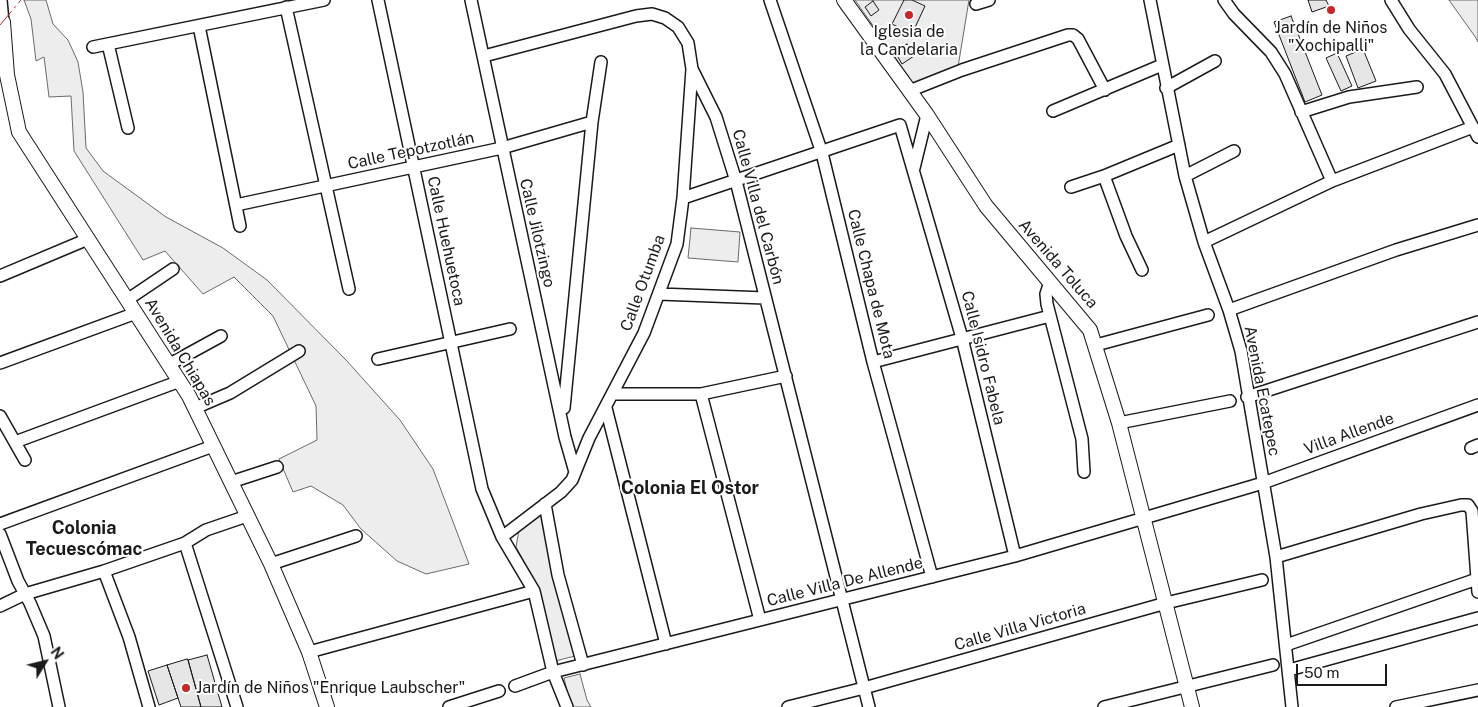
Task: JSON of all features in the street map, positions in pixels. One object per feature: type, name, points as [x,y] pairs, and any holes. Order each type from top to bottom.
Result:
[{"type":"street","points":[[1,0],[2,23]]},
{"type":"street","points":[[93,47],[324,0]]},
{"type":"street","name":"Calle Huehuetoca","points":[[378,0],[482,489],[502,536]]},
{"type":"street","name":"Calle Jilotzingo","points":[[471,0],[563,420],[565,437],[575,472]]},
{"type":"street","name":"Calle Chapa de Mota","points":[[770,0],[822,153],[873,362],[932,578]]},
{"type":"street","name":"Avenida Toluca","points":[[844,0],[927,115],[986,206],[1085,323],[1096,345],[1144,517],[1192,707]]},
{"type":"street","points":[[976,4],[989,0]]},
{"type":"street","name":"Avenida Ecatepec","points":[[1150,0],[1185,176],[1204,242],[1229,310],[1241,351],[1247,397],[1276,557],[1292,707]]},
{"type":"street","points":[[1224,0],[1234,14],[1270,52],[1285,74],[1332,181]]},
{"type":"street","points":[[1204,242],[1332,181],[1476,132],[1445,74],[1409,29],[1391,0]]},
{"type":"street","points":[[286,8],[350,289]]},
{"type":"street","name":"Calle Villa del Carbón","points":[[484,56],[636,16],[652,14],[665,18],[678,27],[688,43],[692,69],[716,117],[736,181],[843,598],[869,707]]},
{"type":"street","name":"Avenida Chiapas","points":[[2,23],[2,53],[19,132],[170,364],[195,408],[271,564],[308,652],[327,707]]},
{"type":"street","points":[[199,26],[240,226]]},
{"type":"street","points":[[909,91],[1068,35],[1073,35],[1078,39],[1105,90]]},
{"type":"street","points":[[108,44],[128,128]]},
{"type":"street","points":[[1166,88],[1215,61]]},
{"type":"street","points":[[563,420],[592,122],[601,62]]},
{"type":"street","points":[[1053,112],[1162,65]]},
{"type":"street","name":"Calle Otumba","points":[[502,536],[545,504],[572,480],[589,438],[644,333],[677,244],[683,198],[692,69]]},
{"type":"street","points":[[1301,112],[1350,97],[1417,87]]},
{"type":"street","name":"Calle Isidro Fabela","points":[[914,169],[927,115]]},
{"type":"street","name":"Calle Tepotzotlán","points":[[236,205],[502,148],[592,122]]},
{"type":"street","name":"Calle Isidro Fabela","points":[[822,153],[900,125],[962,338],[1015,556]]},
{"type":"street","points":[[1071,187],[1179,146]]},
{"type":"street","points":[[1185,176],[1234,151]]},
{"type":"street","points":[[683,198],[822,153]]},
{"type":"street","points":[[1104,176],[1126,236],[1142,270]]},
{"type":"street","points":[[1229,310],[1396,250],[1478,225]]},
{"type":"street","points":[[1,272],[88,239]]},
{"type":"street","points":[[127,300],[173,269]]},
{"type":"street","points":[[1050,282],[1046,294],[1082,439],[1084,472]]},
{"type":"street","points":[[659,294],[765,298]]},
{"type":"street","points":[[0,362],[136,313]]},
{"type":"street","points":[[1096,345],[1208,315]]},
{"type":"street","points":[[873,362],[1050,316]]},
{"type":"street","points":[[1247,397],[1478,322]]},
{"type":"street","points":[[378,359],[510,329]]},
{"type":"street","points":[[170,364],[221,336]]},
{"type":"street","points":[[195,408],[230,393],[299,351]]},
{"type":"street","points":[[613,394],[701,394],[786,376]]},
{"type":"street","points":[[14,442],[180,381]]},
{"type":"street","points":[[701,394],[760,620]]},
{"type":"street","points":[[1119,423],[1230,400]]},
{"type":"street","name":"Villa Allende","points":[[1144,517],[1263,483],[1478,405]]},
{"type":"street","points":[[606,408],[666,644]]},
{"type":"street","points":[[0,416],[25,460]]},
{"type":"street","points":[[565,437],[572,443],[579,443],[589,438]]},
{"type":"street","points":[[0,524],[213,446]]},
{"type":"street","points":[[231,482],[277,466]]},
{"type":"street","points":[[545,504],[558,574],[583,665]]},
{"type":"street","points":[[1276,557],[1461,504],[1468,506],[1472,511],[1476,530],[1478,592]]},
{"type":"street","points":[[0,606],[25,594],[104,571],[184,543],[206,530],[247,516]]},
{"type":"street","name":"Calle Villa De Allende","points":[[515,686],[553,672],[1015,556],[1144,517]]},
{"type":"street","points":[[0,534],[18,582],[44,636],[59,707]]},
{"type":"street","points":[[271,564],[356,536]]},
{"type":"street","points":[[502,536],[534,591],[553,672],[567,707]]},
{"type":"street","points":[[184,543],[237,707]]},
{"type":"street","points":[[104,571],[129,637],[149,707]]},
{"type":"street","points":[[1286,645],[1477,579]]},
{"type":"street","name":"Calle Villa Victoria","points":[[788,707],[864,688],[1166,603],[1262,580]]},
{"type":"street","points":[[308,652],[534,591]]},
{"type":"street","points":[[1289,670],[1478,618]]},
{"type":"street","points":[[1104,707],[1273,666]]},
{"type":"street","points":[[1396,707],[1478,690]]},
{"type":"street","points":[[449,707],[499,691]]},
{"type":"shaded area","points":[[24,0],[46,0],[53,24],[68,40],[78,62],[83,92],[86,148],[103,171],[166,217],[223,248],[267,280],[346,360],[400,420],[433,469],[469,564],[426,574],[397,561],[361,529],[343,505],[311,486],[293,492],[279,459],[317,440],[316,406],[273,316],[234,277],[203,294],[165,251],[143,260],[74,151],[71,96],[49,97],[44,57],[36,61],[31,19]]},
{"type":"shaded area","points":[[855,0],[969,0],[958,67],[916,87]]},
{"type":"shaded area","points":[[1449,0],[1478,0],[1478,42],[1476,38]]},
{"type":"shaded area","points":[[691,228],[740,232],[738,262],[688,258]]},
{"type":"shaded area","points":[[543,513],[575,656],[555,661],[540,591],[516,547],[519,530]]},
{"type":"shaded area","points":[[580,674],[587,700],[591,707],[571,707],[564,678]]},
{"type":"building","name":"Iglesia de la Candelaria","points":[[904,0],[912,0],[925,6],[912,34],[892,24]]},
{"type":"building","points":[[1308,0],[1326,0],[1329,6],[1312,12]]},
{"type":"building","points":[[873,1],[879,10],[871,16],[865,7]]},
{"type":"building","points":[[1291,16],[1322,95],[1305,102],[1274,22]]},
{"type":"building","points":[[907,44],[914,56],[902,64],[895,52]]},
{"type":"building","points":[[1363,49],[1376,81],[1358,88],[1346,56]]},
{"type":"building","points":[[1337,53],[1352,86],[1341,91],[1326,58]]},
{"type":"building","points":[[207,655],[222,707],[201,707],[188,660]]},
{"type":"building","points":[[187,659],[201,707],[181,707],[167,665]]},
{"type":"building","points":[[167,665],[178,698],[159,705],[148,671]]},
{"type":"power","points":[[0,25],[21,0]]},
{"type":"place","name":"Jardín de Niños \"Xochipalli\"","points":[[1331,10]]},
{"type":"place","name":"Iglesia de la Candelaria","points":[[909,15]]},
{"type":"place","name":"Jardín de Niños \"Enrique Laubscher\"","points":[[186,688]]},
{"type":"district","name":"Colonia El Ostor","points":[[690,488]]},
{"type":"district","name":"Colonia Tecuescómac","points":[[84,538]]}]
